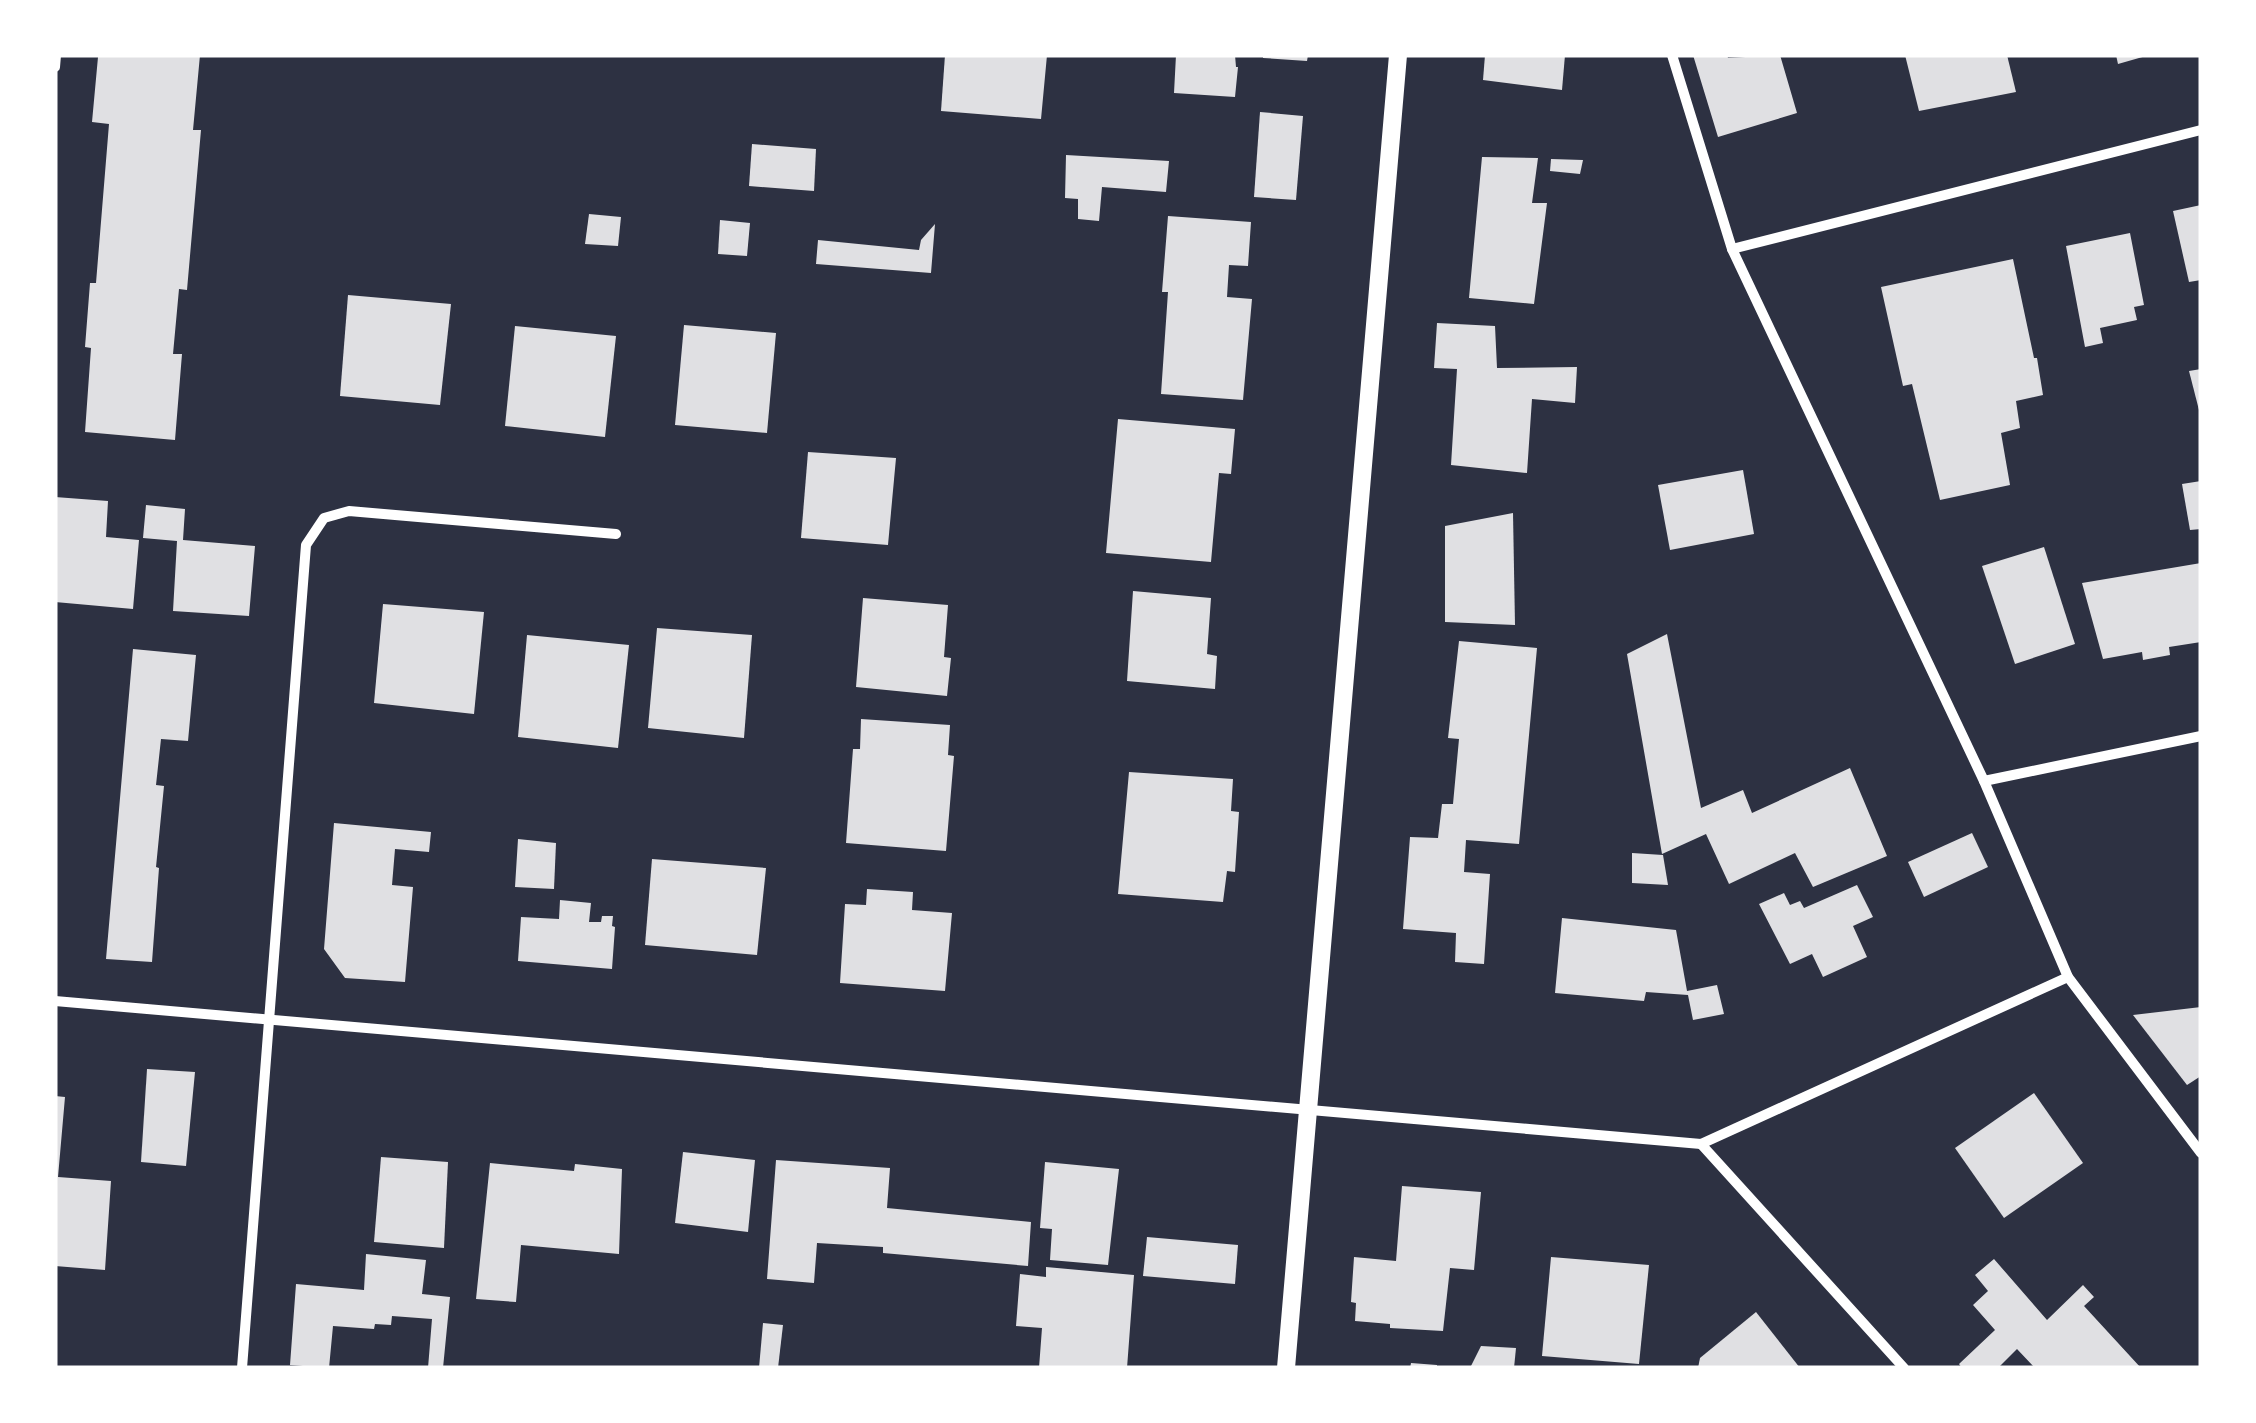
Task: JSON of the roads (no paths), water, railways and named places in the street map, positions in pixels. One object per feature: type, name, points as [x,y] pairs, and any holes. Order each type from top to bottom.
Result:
[{"type":"street","points":[[55,67],[56,55]]},
{"type":"street","points":[[1286,1368],[1398,55]]},
{"type":"street","points":[[1672,55],[1732,248],[1984,781],[2068,977],[2201,1153]]},
{"type":"street","points":[[1732,248],[2201,130]]},
{"type":"street","points":[[242,1368],[306,545],[324,518],[349,511],[616,534]]},
{"type":"street","points":[[1984,781],[2201,736]]},
{"type":"street","points":[[55,1002],[1701,1144],[2068,977]]},
{"type":"street","points":[[1701,1144],[1904,1368]]}]
